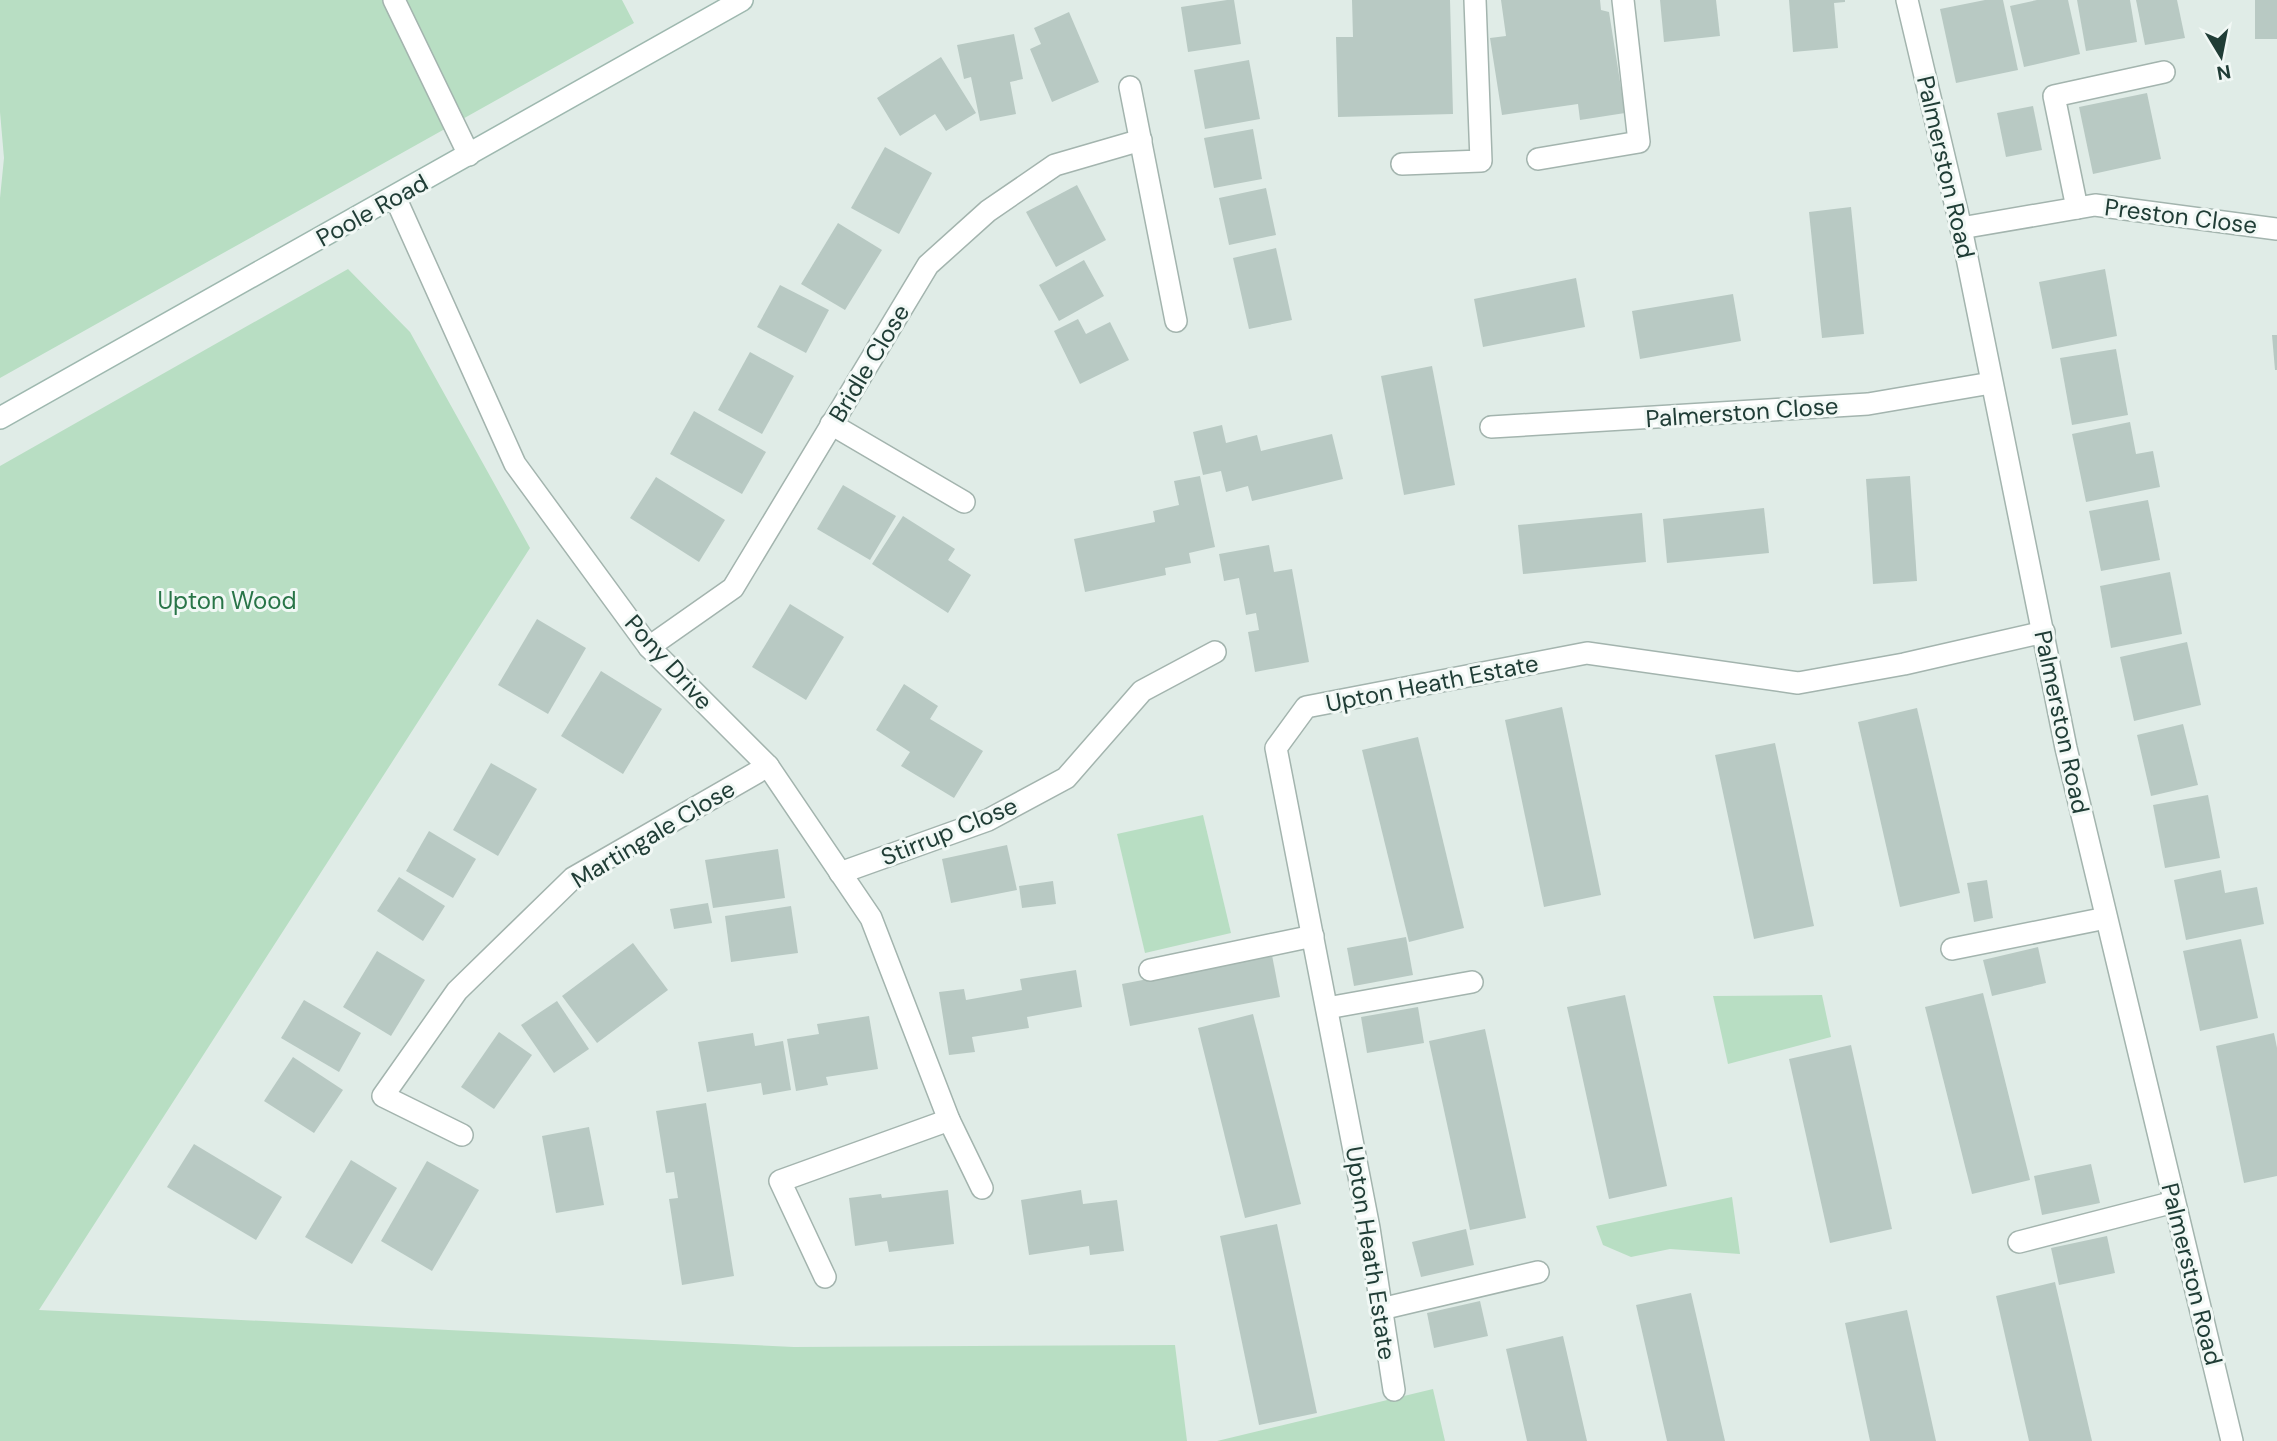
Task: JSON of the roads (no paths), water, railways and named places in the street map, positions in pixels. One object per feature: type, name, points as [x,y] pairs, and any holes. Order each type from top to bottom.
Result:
[{"type":"street","points":[[394,0],[469,155]]},
{"type":"street","name":"Poole Road","points":[[0,418],[742,0]]},
{"type":"street","points":[[1402,164],[1481,161],[1475,0]]},
{"type":"street","points":[[1538,159],[1639,142],[1623,0]]},
{"type":"street","name":"Palmerston Road","points":[[1907,0],[1961,228],[2066,748],[2232,1441]]},
{"type":"street","points":[[2077,208],[2054,96],[2164,72]]},
{"type":"street","points":[[1130,87],[1176,321]]},
{"type":"street","name":"Bridle Close","points":[[649,647],[733,587],[928,265],[988,211],[1055,165],[1141,140]]},
{"type":"street","name":"Pony Drive","points":[[395,197],[515,464],[649,647],[768,765],[871,918],[949,1120],[982,1188]]},
{"type":"street","name":"Preston Close","points":[[1961,228],[2095,205],[2277,229]]},
{"type":"street","name":"Palmerston Close","points":[[1491,427],[1868,404],[1991,383]]},
{"type":"street","points":[[831,424],[964,502]]},
{"type":"street","name":"Upton Heath Estate","points":[[1394,1390],[1370,1228],[1276,748],[1306,707],[1587,653],[1798,683],[1904,664],[2044,632]]},
{"type":"street","name":"Stirrup Close","points":[[841,873],[988,821],[1066,778],[1142,691],[1215,652]]},
{"type":"street","name":"Martingale Close","points":[[463,1135],[383,1096],[457,991],[573,878],[768,765]]},
{"type":"street","points":[[1952,949],[2106,918]]},
{"type":"street","points":[[1150,970],[1312,936]]},
{"type":"street","points":[[1326,1008],[1472,982]]},
{"type":"street","points":[[825,1277],[780,1181],[949,1120]]},
{"type":"street","points":[[2019,1242],[2174,1202]]},
{"type":"street","points":[[1381,1309],[1538,1272]]},
{"type":"park label","name":"Upton Wood","points":[[227,600]]}]
